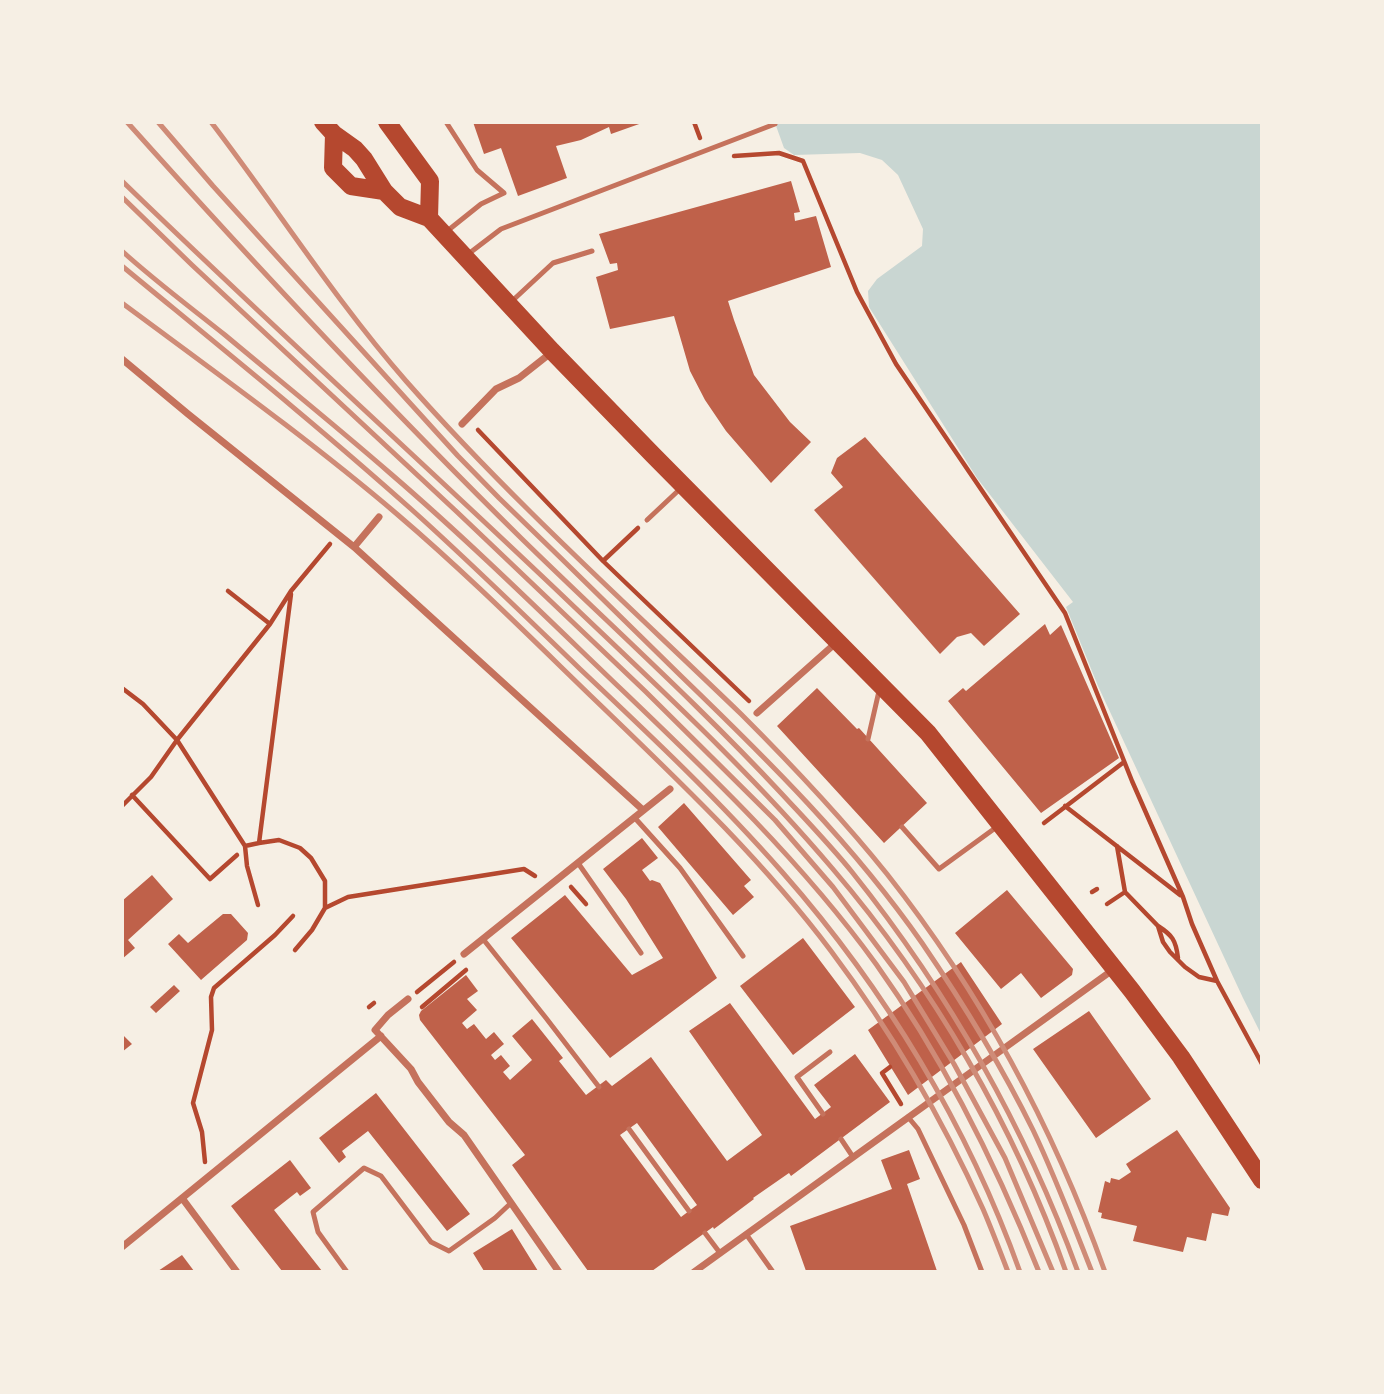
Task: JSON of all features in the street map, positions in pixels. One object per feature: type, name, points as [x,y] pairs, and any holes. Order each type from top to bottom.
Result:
[{"type":"main road","points":[[387,122],[430,181],[429,218]]},
{"type":"main road","points":[[328,128],[333,168],[351,186],[384,191]]},
{"type":"main road","points":[[328,128],[355,149],[384,191],[400,207],[429,218],[552,351],[928,733],[1115,968],[1181,1057],[1262,1180]]},
{"type":"street","points":[[465,422],[496,389],[519,378],[552,351]]},
{"type":"street","points":[[122,359],[354,547],[643,810]]},
{"type":"street","points":[[354,547],[379,517]]},
{"type":"street","points":[[758,712],[838,641]]},
{"type":"street","points":[[464,954],[670,789]]},
{"type":"street","points":[[695,1272],[1115,968]]},
{"type":"street","points":[[408,999],[375,1030],[411,1069],[449,1122],[464,1135],[559,1272]]},
{"type":"street","points":[[122,1247],[381,1036]]},
{"type":"street","points":[[182,1198],[237,1272]]},
{"type":"lane","points":[[443,234],[481,204],[504,193],[477,170],[446,122]]},
{"type":"lane","points":[[465,257],[501,229],[775,124]]},
{"type":"lane","points":[[508,304],[553,263],[592,251]]},
{"type":"lane","points":[[647,520],[684,486]]},
{"type":"lane","points":[[868,739],[880,684]]},
{"type":"lane","points":[[634,817],[680,868],[743,956]]},
{"type":"lane","points":[[902,827],[939,869],[1001,824]]},
{"type":"lane","points":[[578,863],[641,953]]},
{"type":"lane","points":[[483,939],[599,1087]]},
{"type":"lane","points":[[822,1114],[797,1077],[830,1052]]},
{"type":"lane","points":[[908,1117],[918,1129],[958,1213],[982,1272]]},
{"type":"lane","points":[[629,1129],[689,1211]]},
{"type":"lane","points":[[841,1139],[853,1157]]},
{"type":"lane","points":[[347,1272],[318,1233],[313,1212],[364,1168],[381,1176],[431,1242],[449,1251],[512,1203]]},
{"type":"lane","points":[[705,1233],[720,1253]]},
{"type":"lane","points":[[746,1234],[773,1272]]},
{"type":"path","points":[[728,157],[779,153],[803,161],[856,292],[896,364],[1065,613],[1192,924],[1217,981],[1262,1064]]},
{"type":"path","points":[[465,422],[758,712]]},
{"type":"path","points":[[603,561],[647,520]]},
{"type":"path","points":[[122,806],[151,777],[177,740],[270,624],[291,591],[338,535]]},
{"type":"path","points":[[228,591],[270,624]]},
{"type":"path","points":[[259,844],[291,591]]},
{"type":"path","points":[[122,688],[143,704],[177,740],[245,846],[247,866],[258,905]]},
{"type":"path","points":[[1044,823],[1124,762]]},
{"type":"path","points":[[132,795],[210,879],[237,855]]},
{"type":"path","points":[[1065,806],[1183,897]]},
{"type":"path","points":[[245,846],[279,840],[300,848],[311,858],[325,881],[325,908],[312,930],[295,950]]},
{"type":"path","points":[[1116,846],[1125,892],[1158,926],[1170,934],[1177,946],[1178,958]]},
{"type":"path","points":[[325,908],[348,897],[524,869],[536,876]]},
{"type":"path","points":[[1107,904],[1125,892]]},
{"type":"path","points":[[205,1158],[202,1132],[193,1103],[212,1030],[211,997],[214,988],[293,916]]},
{"type":"path","points":[[1158,926],[1163,942],[1185,967],[1199,976],[1217,981]]},
{"type":"path","points":[[412,1015],[491,949]]},
{"type":"path","points":[[408,999],[464,954]]},
{"type":"path","points":[[890,1067],[882,1073],[908,1117]]},
{"type":"shaded area","points":[[775,123],[1261,123],[1261,1034],[1098,686],[1066,607],[1073,602],[977,478],[869,307],[868,291],[877,279],[922,246],[923,229],[898,175],[882,160],[860,153],[794,155],[784,148]]},
{"type":"building","points":[[473,122],[642,123],[611,134],[609,127],[581,140],[556,146],[567,178],[518,196],[501,148],[484,154]]},
{"type":"building","points":[[791,181],[800,212],[794,213],[795,221],[816,216],[831,267],[728,301],[754,375],[790,422],[811,442],[771,483],[726,431],[705,400],[690,371],[674,316],[610,329],[596,277],[618,270],[617,263],[610,264],[599,234]]},
{"type":"building","points":[[865,437],[1020,614],[984,646],[971,633],[957,637],[940,654],[814,510],[843,487],[831,473],[837,458]]},
{"type":"building","points":[[1045,624],[1050,635],[1061,625],[1119,758],[1041,813],[948,701],[963,688],[966,691]]},
{"type":"building","points":[[817,688],[857,729],[859,728],[927,803],[884,843],[777,726]]},
{"type":"building","points":[[684,803],[751,880],[744,886],[754,897],[733,915],[658,827]]},
{"type":"building","points":[[642,838],[658,858],[642,870],[650,881],[660,883],[717,978],[610,1058],[511,938],[565,895],[632,975],[663,958],[626,899],[603,869]]},
{"type":"building","points":[[152,875],[173,899],[128,940],[135,948],[122,959],[122,901]]},
{"type":"building","points":[[1007,890],[1073,969],[1072,975],[1041,998],[1021,973],[1001,989],[955,933]]},
{"type":"building","points":[[223,914],[231,914],[248,933],[247,940],[201,980],[168,944],[179,934],[188,943]]},
{"type":"building","points":[[803,938],[855,1007],[793,1055],[740,986]]},
{"type":"building","points":[[961,962],[1002,1024],[908,1095],[868,1030]]},
{"type":"building","points":[[466,975],[478,991],[467,999],[477,1010],[462,1023],[467,1029],[474,1024],[486,1039],[494,1032],[504,1044],[491,1055],[495,1060],[501,1055],[510,1066],[503,1072],[510,1080],[532,1060],[512,1036],[532,1019],[563,1058],[559,1061],[586,1095],[606,1080],[612,1086],[651,1057],[727,1161],[762,1135],[689,1031],[730,1003],[815,1119],[831,1107],[814,1085],[855,1054],[890,1102],[791,1176],[789,1173],[652,1271],[588,1271],[512,1165],[525,1155],[420,1020],[421,1011]],"holes":[[[637,1123],[697,1205],[681,1217],[620,1135]]]},
{"type":"building","points":[[174,985],[180,991],[156,1013],[150,1007]]},
{"type":"building","points":[[1089,1011],[1151,1099],[1096,1138],[1033,1049]]},
{"type":"building","points":[[122,1034],[132,1044],[122,1052]]},
{"type":"building","points":[[376,1093],[470,1214],[447,1231],[368,1131],[342,1151],[346,1157],[339,1163],[319,1138]]},
{"type":"building","points":[[1177,1130],[1230,1208],[1228,1216],[1212,1213],[1206,1241],[1187,1237],[1183,1252],[1133,1241],[1137,1226],[1101,1218],[1102,1213],[1098,1212],[1105,1181],[1110,1183],[1111,1178],[1119,1180],[1131,1172],[1126,1164]]},
{"type":"building","points":[[909,1150],[920,1179],[907,1184],[937,1271],[806,1271],[790,1226],[892,1189],[881,1160]]},
{"type":"building","points":[[290,1160],[311,1188],[300,1196],[297,1192],[274,1210],[322,1271],[282,1271],[231,1206]]},
{"type":"building","points":[[512,1229],[538,1271],[484,1271],[473,1253]]},
{"type":"building","points":[[182,1255],[194,1271],[158,1271]]},
{"type":"railway","points":[[127,122],[371,386],[522,539],[718,728],[852,872],[920,965],[981,1063],[1034,1165],[1078,1272]]},
{"type":"railway","points":[[158,122],[458,456],[777,771],[867,871],[922,943],[1008,1082],[1049,1165],[1092,1272]]},
{"type":"railway","points":[[211,122],[331,286],[406,381],[528,509],[760,733],[798,772],[887,874],[954,966],[1012,1064],[1063,1166],[1105,1272]]},
{"type":"railway","points":[[122,181],[668,696],[801,832],[869,913],[937,1009],[996,1111],[1022,1163],[1066,1272]]},
{"type":"railway","points":[[122,197],[645,691],[775,820],[833,887],[904,982],[954,1064],[1005,1158],[1053,1272]]},
{"type":"railway","points":[[122,251],[350,438],[450,526],[688,753],[818,890],[901,1000],[946,1075],[1005,1192],[1039,1272]]},
{"type":"railway","points":[[122,266],[304,416],[433,529],[684,769],[783,873],[856,964],[920,1061],[975,1164],[1020,1272]]},
{"type":"railway","points":[[122,303],[297,433],[423,537],[655,758],[747,851],[831,951],[895,1044],[933,1108],[967,1175],[1008,1272]]}]
